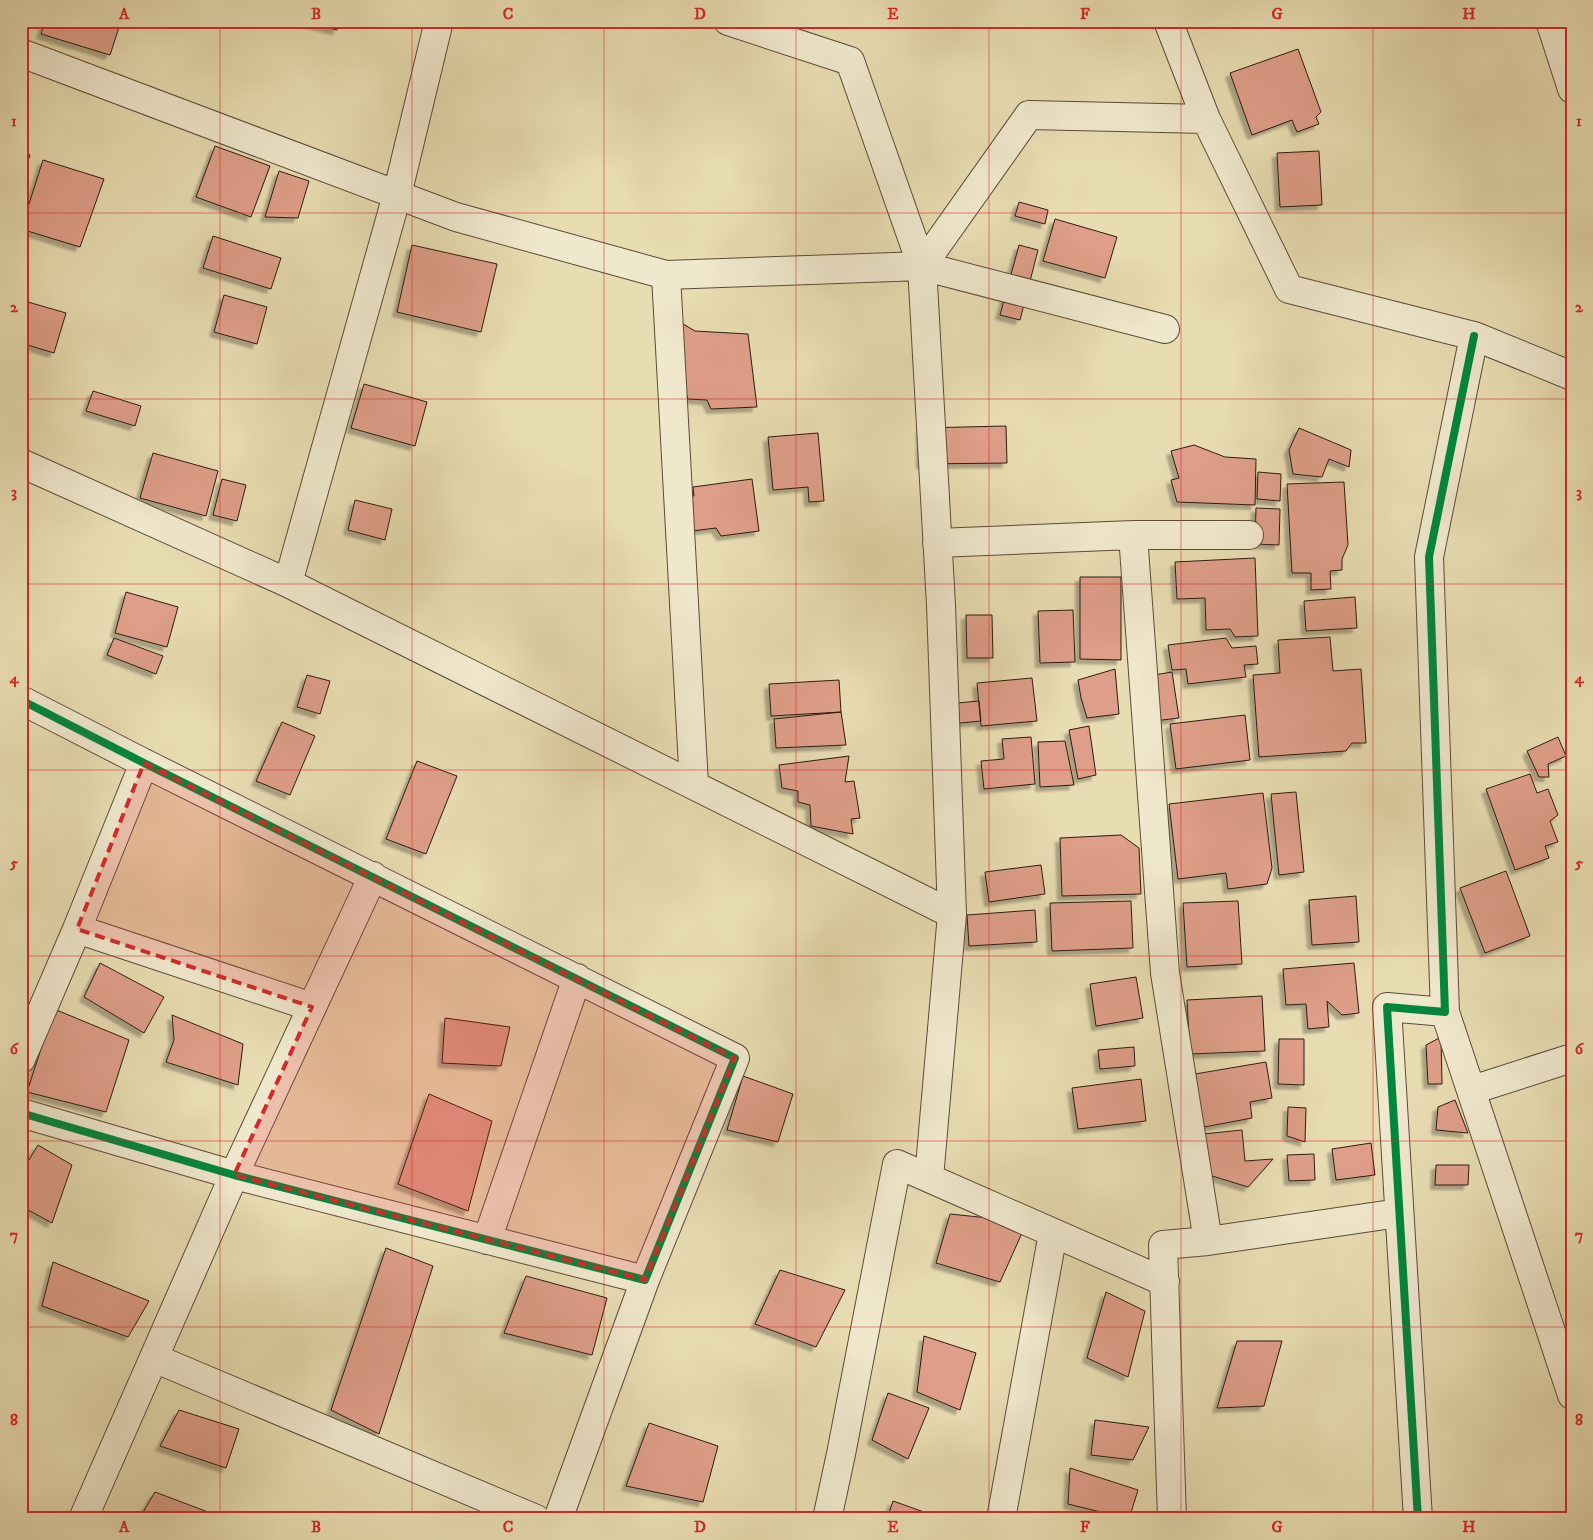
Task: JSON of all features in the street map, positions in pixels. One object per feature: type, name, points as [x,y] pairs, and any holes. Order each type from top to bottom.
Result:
[{"type":"street","points":[[288,583],[396,195],[439,21]]},
{"type":"street","points":[[728,21],[850,60],[922,266],[937,543],[952,914],[929,1178]]},
{"type":"street","points":[[1168,21],[1206,119],[1289,289],[1474,336],[1572,376]]},
{"type":"street","points":[[1550,21],[1572,89]]},
{"type":"street","points":[[21,53],[456,218],[666,275],[922,266],[1165,329]]},
{"type":"street","points":[[922,266],[1029,115],[1206,119]]},
{"type":"street","points":[[666,275],[694,784]]},
{"type":"street","points":[[1474,336],[1429,557],[1445,1012],[1572,1395]]},
{"type":"street","points":[[21,463],[288,583],[952,914]]},
{"type":"street","points":[[937,543],[1133,535],[1248,535]]},
{"type":"street","points":[[1133,535],[1165,973],[1208,1241]]},
{"type":"street","points":[[21,700],[144,764],[373,876],[735,1058],[645,1280],[558,1519]]},
{"type":"street","points":[[21,1059],[77,929],[144,764]]},
{"type":"street","points":[[83,1519],[234,1176],[373,876]]},
{"type":"street","points":[[77,929],[312,1007]]},
{"type":"street","points":[[488,1240],[577,978]]},
{"type":"street","points":[[1418,1519],[1387,1007],[1445,1012]]},
{"type":"street","points":[[1472,1090],[1572,1058]]},
{"type":"street","points":[[21,1113],[234,1176],[645,1280]]},
{"type":"street","points":[[827,1519],[897,1164],[1164,1282]]},
{"type":"street","points":[[1172,1519],[1164,1245],[1208,1241],[1399,1213]]},
{"type":"street","points":[[1001,1519],[1053,1233]]},
{"type":"street","points":[[154,1358],[536,1519]]},
{"type":"highlighted area","points":[[144,763],[735,1058],[645,1280],[234,1175],[312,1007],[77,929]]},
{"type":"building","points":[[45,21],[121,21],[110,55],[41,34]]},
{"type":"building","points":[[298,21],[339,21],[337,30]]},
{"type":"building","points":[[1298,49],[1321,112],[1316,117],[1319,124],[1297,132],[1292,120],[1252,135],[1230,73]]},
{"type":"building","points":[[215,146],[270,166],[251,217],[196,197]]},
{"type":"building","points":[[1319,151],[1322,205],[1280,207],[1277,153]]},
{"type":"building","points":[[21,152],[30,155],[21,182]]},
{"type":"building","points":[[43,160],[104,179],[80,247],[21,229]]},
{"type":"building","points":[[279,171],[309,181],[298,218],[265,217]]},
{"type":"building","points":[[1019,202],[1048,210],[1045,224],[1015,216]]},
{"type":"building","points":[[1055,219],[1117,237],[1105,278],[1043,261]]},
{"type":"building","points":[[213,236],[281,258],[271,289],[203,268]]},
{"type":"building","points":[[412,245],[497,264],[481,332],[397,312]]},
{"type":"building","points":[[1019,245],[1038,250],[1020,320],[1000,315]]},
{"type":"building","points":[[224,295],[267,307],[257,344],[214,332]]},
{"type":"building","points":[[21,300],[66,313],[54,353],[21,343]]},
{"type":"building","points":[[671,317],[695,331],[748,334],[757,407],[711,409],[707,400],[688,399]]},
{"type":"building","points":[[364,384],[427,402],[415,446],[351,428]]},
{"type":"building","points":[[93,391],[141,406],[135,426],[86,411]]},
{"type":"building","points":[[1006,426],[1007,463],[921,464],[921,428]]},
{"type":"building","points":[[1299,428],[1351,450],[1349,467],[1329,459],[1322,477],[1293,474],[1289,450]]},
{"type":"building","points":[[818,433],[824,501],[809,502],[808,487],[773,490],[768,437]]},
{"type":"building","points":[[1194,445],[1225,457],[1256,459],[1255,505],[1177,502],[1171,480],[1179,478],[1171,451]]},
{"type":"building","points":[[153,453],[218,471],[206,516],[140,498]]},
{"type":"building","points":[[1258,472],[1281,474],[1280,501],[1257,499]]},
{"type":"building","points":[[222,479],[246,485],[237,521],[213,515]]},
{"type":"building","points":[[752,479],[759,531],[721,536],[716,528],[692,531],[687,496],[694,496],[693,487]]},
{"type":"building","points":[[1344,482],[1348,545],[1342,559],[1342,570],[1330,571],[1331,589],[1311,590],[1311,573],[1292,573],[1287,484]]},
{"type":"building","points":[[355,500],[392,509],[385,540],[348,530]]},
{"type":"building","points":[[1256,508],[1280,509],[1279,545],[1255,544]]},
{"type":"building","points":[[1255,558],[1258,636],[1235,637],[1230,629],[1206,630],[1205,598],[1177,599],[1175,562]]},
{"type":"building","points":[[1080,577],[1121,577],[1121,660],[1080,659]]},
{"type":"building","points":[[126,592],[178,607],[167,647],[115,633]]},
{"type":"building","points":[[1355,597],[1357,628],[1306,631],[1304,601]]},
{"type":"building","points":[[1073,610],[1075,662],[1040,663],[1038,611]]},
{"type":"building","points":[[966,615],[992,615],[993,658],[967,658]]},
{"type":"building","points":[[1330,637],[1333,671],[1361,669],[1366,743],[1352,743],[1346,751],[1259,757],[1253,675],[1280,673],[1278,640]]},
{"type":"building","points":[[114,638],[163,656],[156,674],[107,655]]},
{"type":"building","points":[[1226,638],[1232,648],[1256,646],[1258,664],[1244,665],[1246,677],[1188,684],[1186,669],[1172,670],[1168,645]]},
{"type":"building","points":[[1115,669],[1119,714],[1087,718],[1078,680]]},
{"type":"building","points":[[1172,672],[1179,718],[1154,721],[1148,676]]},
{"type":"building","points":[[307,675],[330,681],[320,714],[297,707]]},
{"type":"building","points":[[1032,678],[1037,721],[981,726],[977,683]]},
{"type":"building","points":[[839,680],[841,712],[771,716],[769,684]]},
{"type":"building","points":[[979,701],[981,721],[950,724],[946,704]]},
{"type":"building","points":[[841,712],[846,745],[776,748],[774,719]]},
{"type":"building","points":[[1245,715],[1250,760],[1176,769],[1170,724]]},
{"type":"building","points":[[282,722],[315,736],[290,795],[256,781]]},
{"type":"building","points":[[1089,726],[1096,775],[1078,779],[1069,730]]},
{"type":"building","points":[[1031,737],[1035,784],[984,789],[981,761],[1004,759],[1002,739]]},
{"type":"building","points":[[1558,737],[1566,756],[1548,764],[1549,777],[1539,777],[1527,751]]},
{"type":"building","points":[[1065,741],[1074,785],[1040,787],[1038,742]]},
{"type":"building","points":[[849,756],[845,782],[854,781],[860,818],[851,819],[853,834],[811,826],[810,805],[798,802],[798,791],[782,788],[779,765]]},
{"type":"building","points":[[417,761],[457,776],[426,854],[386,839]]},
{"type":"building","points":[[1530,774],[1537,793],[1548,789],[1558,815],[1550,821],[1558,842],[1545,846],[1549,858],[1515,870],[1486,789]]},
{"type":"building","points":[[1296,792],[1304,872],[1279,875],[1271,794]]},
{"type":"building","points":[[1263,793],[1272,868],[1267,884],[1228,889],[1226,873],[1178,879],[1169,804]]},
{"type":"building","points":[[1121,835],[1139,848],[1141,894],[1062,896],[1060,838]]},
{"type":"building","points":[[1041,865],[1045,894],[989,902],[985,872]]},
{"type":"building","points":[[1506,871],[1530,936],[1485,953],[1460,888]]},
{"type":"building","points":[[1356,896],[1359,942],[1312,945],[1309,900]]},
{"type":"building","points":[[1131,901],[1133,948],[1052,951],[1050,903]]},
{"type":"building","points":[[1238,901],[1242,964],[1187,967],[1183,903]]},
{"type":"building","points":[[1035,910],[1037,942],[969,946],[967,915]]},
{"type":"building","points":[[100,963],[164,997],[144,1033],[84,997]]},
{"type":"building","points":[[1354,963],[1359,1013],[1342,1015],[1327,1001],[1329,1027],[1308,1029],[1306,1004],[1286,1005],[1283,969]]},
{"type":"building","points":[[1136,977],[1143,1018],[1096,1026],[1090,984]]},
{"type":"building","points":[[1262,996],[1265,1051],[1190,1054],[1187,1000]]},
{"type":"building","points":[[54,1009],[129,1040],[106,1112],[27,1092]]},
{"type":"building","points":[[172,1015],[243,1044],[238,1085],[166,1062],[174,1040]]},
{"type":"building","points":[[445,1018],[510,1027],[501,1066],[442,1063]]},
{"type":"building","points":[[1441,1037],[1442,1084],[1428,1084],[1426,1045]]},
{"type":"building","points":[[1279,1039],[1304,1039],[1304,1085],[1278,1084]]},
{"type":"building","points":[[1134,1047],[1135,1066],[1100,1069],[1098,1050]]},
{"type":"building","points":[[1266,1062],[1272,1098],[1250,1102],[1252,1118],[1204,1127],[1195,1074]]},
{"type":"building","points":[[743,1076],[793,1094],[778,1142],[727,1130]]},
{"type":"building","points":[[1141,1079],[1146,1121],[1078,1129],[1072,1088]]},
{"type":"building","points":[[429,1094],[492,1121],[468,1211],[398,1184]]},
{"type":"building","points":[[1455,1100],[1468,1133],[1436,1130],[1438,1107]]},
{"type":"building","points":[[1288,1107],[1306,1108],[1305,1142],[1287,1136]]},
{"type":"building","points":[[1242,1130],[1245,1161],[1273,1159],[1248,1187],[1209,1175],[1203,1134]]},
{"type":"building","points":[[1371,1143],[1375,1175],[1336,1180],[1332,1149]]},
{"type":"building","points":[[38,1145],[72,1165],[52,1223],[21,1206],[21,1173]]},
{"type":"building","points":[[1314,1154],[1315,1180],[1289,1181],[1287,1155]]},
{"type":"building","points":[[1436,1165],[1469,1165],[1468,1185],[1435,1185]]},
{"type":"building","points":[[950,1214],[1027,1222],[1000,1282],[936,1263]]},
{"type":"building","points":[[386,1248],[433,1266],[379,1434],[331,1410]]},
{"type":"building","points":[[53,1262],[149,1301],[128,1337],[42,1306]]},
{"type":"building","points":[[780,1270],[845,1290],[816,1347],[755,1324]]},
{"type":"building","points":[[526,1276],[607,1298],[592,1355],[504,1333]]},
{"type":"building","points":[[1106,1292],[1145,1311],[1128,1377],[1087,1358]]},
{"type":"building","points":[[924,1336],[976,1353],[960,1410],[917,1392]]},
{"type":"building","points":[[1237,1341],[1282,1341],[1264,1406],[1217,1408]]},
{"type":"building","points":[[888,1393],[929,1408],[908,1459],[872,1440]]},
{"type":"building","points":[[179,1410],[239,1429],[226,1468],[160,1446]]},
{"type":"building","points":[[1095,1420],[1149,1427],[1133,1460],[1091,1455]]},
{"type":"building","points":[[649,1423],[718,1446],[703,1502],[626,1486]]},
{"type":"building","points":[[1070,1468],[1138,1490],[1129,1519],[1068,1504]]},
{"type":"building","points":[[155,1492],[208,1512],[204,1519],[139,1519]]},
{"type":"building","points":[[893,1501],[944,1519],[887,1519]]},
{"type":"cycle path","points":[[1418,1519],[1387,1007],[1445,1012],[1429,557],[1474,336]]},
{"type":"cycle path","points":[[21,700],[735,1058],[645,1280],[234,1175],[21,1113]]}]
